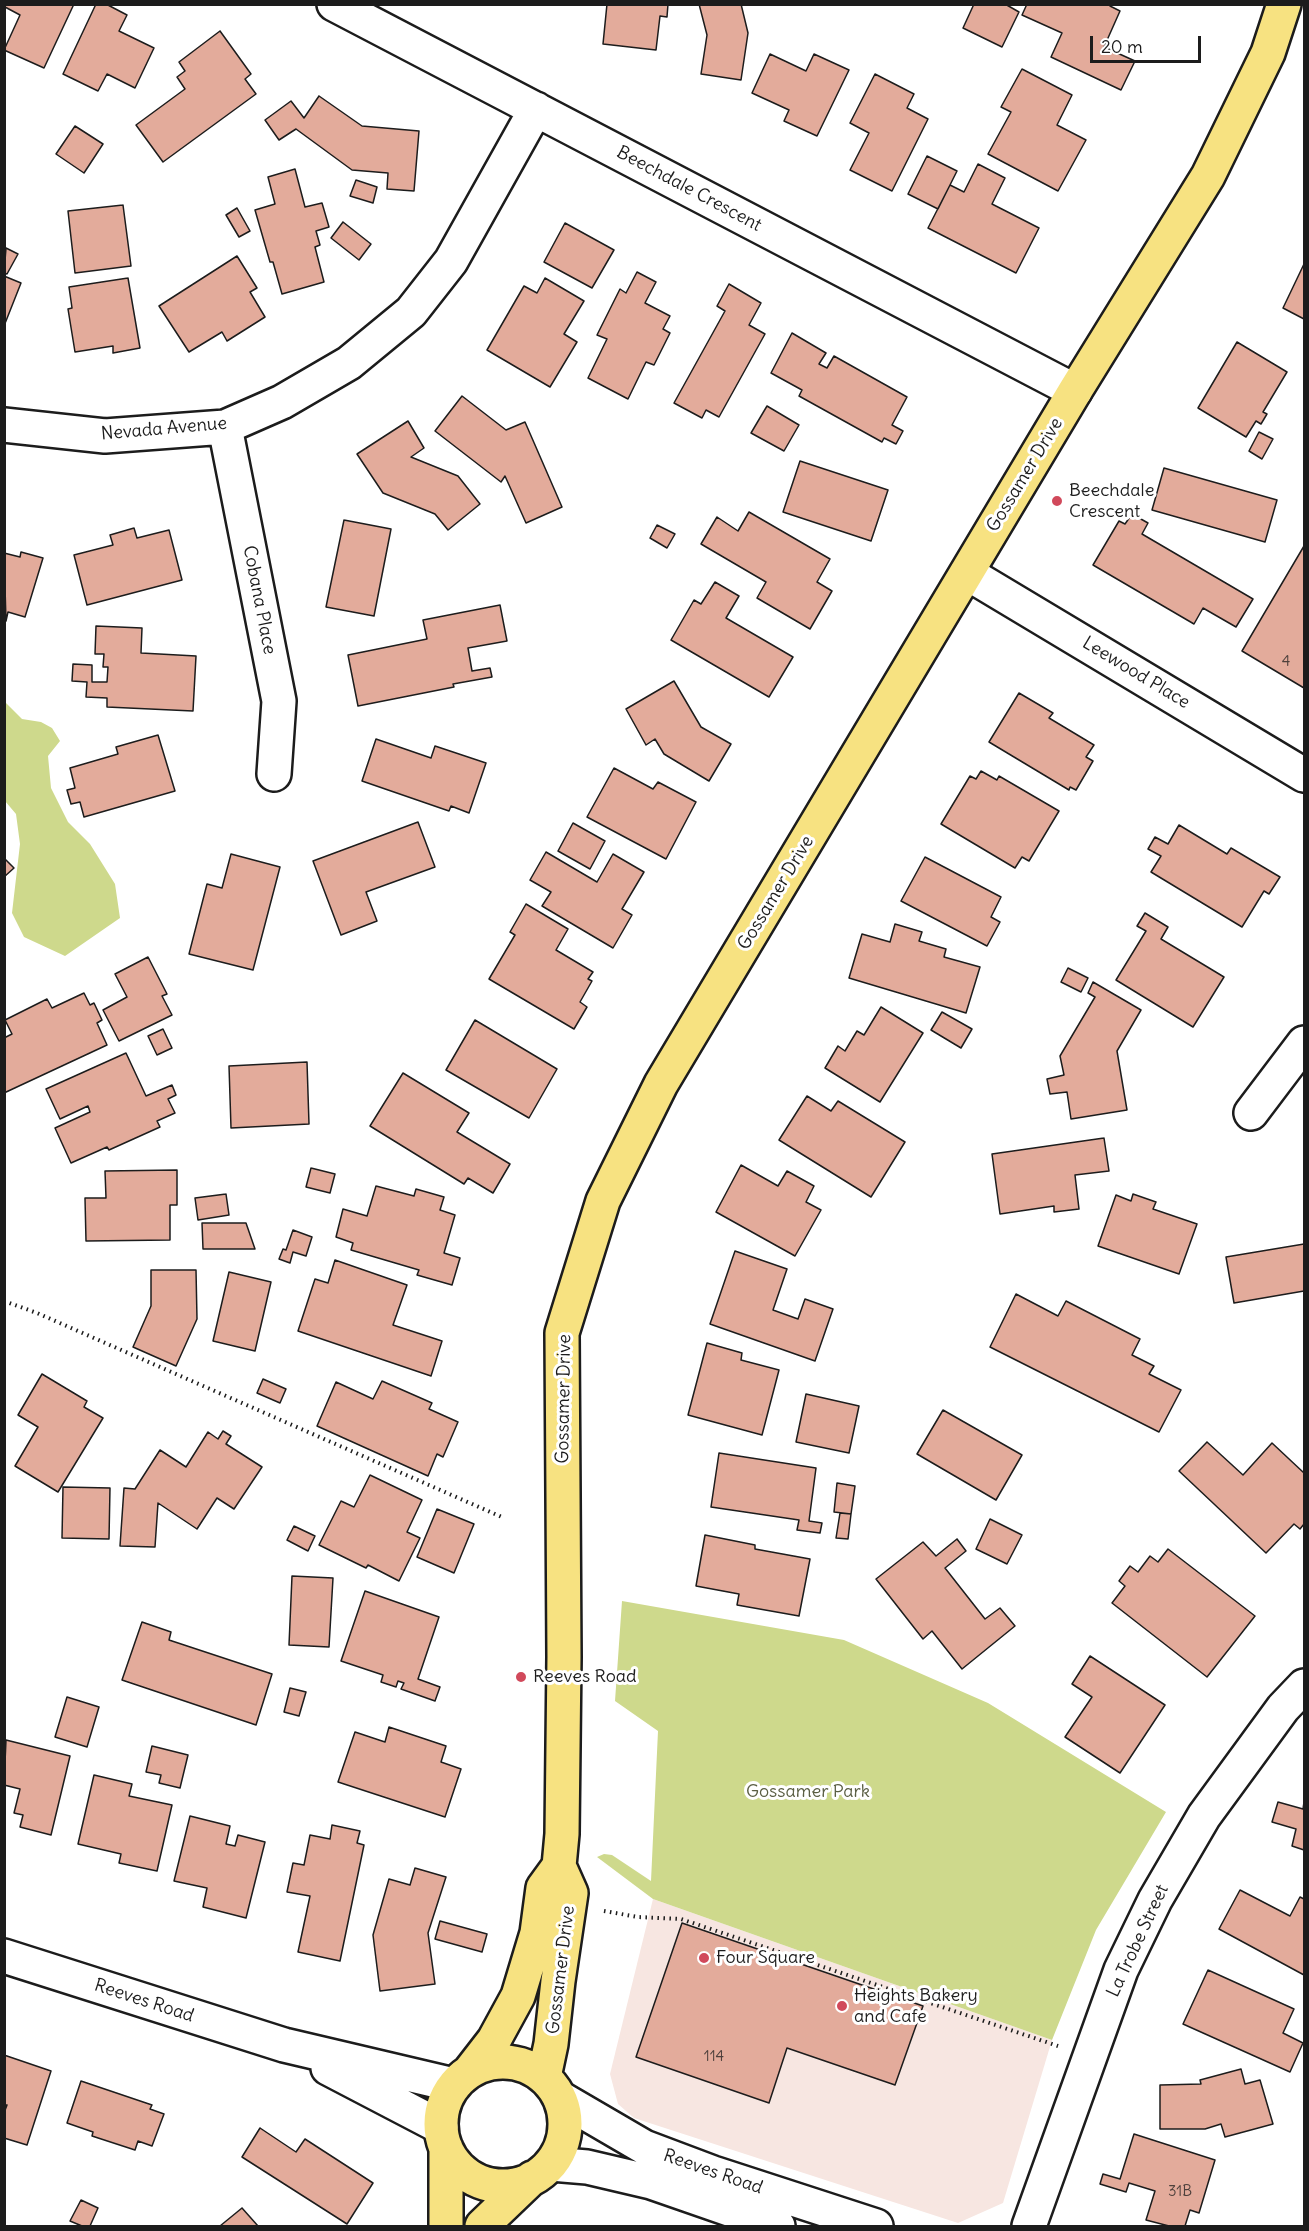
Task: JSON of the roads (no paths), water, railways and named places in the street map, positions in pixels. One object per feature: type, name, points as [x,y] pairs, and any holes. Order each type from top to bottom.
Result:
[{"type":"main road","name":"Gossamer Drive","points":[[462,2078],[494,2040],[518,1996],[537,1933],[543,1888],[559,1866],[564,1733],[562,1333],[603,1201],[661,1084],[1075,391],[1209,176],[1268,53],[1284,4]]},
{"type":"main road","name":"Gossamer Drive","points":[[552,2087],[552,2044],[558,1981],[572,1893],[559,1866]]},
{"type":"main road","points":[[446,2226],[444,2105],[462,2078],[489,2063],[508,2061],[527,2067],[552,2087],[566,2120],[562,2143],[542,2171],[482,2226]]},
{"type":"main road","points":[[443,2137],[457,2165],[473,2178],[492,2184],[513,2185],[542,2171]]},
{"type":"street","name":"Beechdale Crescent","points":[[334,4],[1075,391]]},
{"type":"street","name":"Nevada Avenue","points":[[4,425],[105,436],[225,427],[282,402],[349,363],[411,312],[451,261],[536,109]]},
{"type":"street","name":"Cobana Place","points":[[225,427],[279,701],[274,774]]},
{"type":"street","name":"Leewood Place","points":[[967,573],[1305,775]]},
{"type":"street","points":[[1251,1113],[1305,1043]]},
{"type":"street","name":"La Trobe Street","points":[[1029,2226],[1121,1970],[1155,1900],[1204,1816],[1283,1708],[1305,1686]]},
{"type":"street","name":"Reeves Road","points":[[4,1956],[284,2045],[462,2078]]},
{"type":"street","name":"Reeves Road","points":[[284,2045],[443,2137]]},
{"type":"street","name":"Reeves Road","points":[[552,2087],[644,2147],[713,2173],[876,2226]]},
{"type":"street","name":"Reeves Road","points":[[542,2171],[587,2167],[651,2181],[777,2226]]},
{"type":"place","name":"Beechdale Crescent","points":[[1057,501]]},
{"type":"place","name":"Reeves Road","points":[[521,1677]]},
{"type":"place","name":"Four Square","points":[[704,1958]]},
{"type":"place","name":"Heights Bakery and Cafe","points":[[842,2006]]},
{"type":"park label","name":"Gossamer Park","points":[[808,1792]]}]
